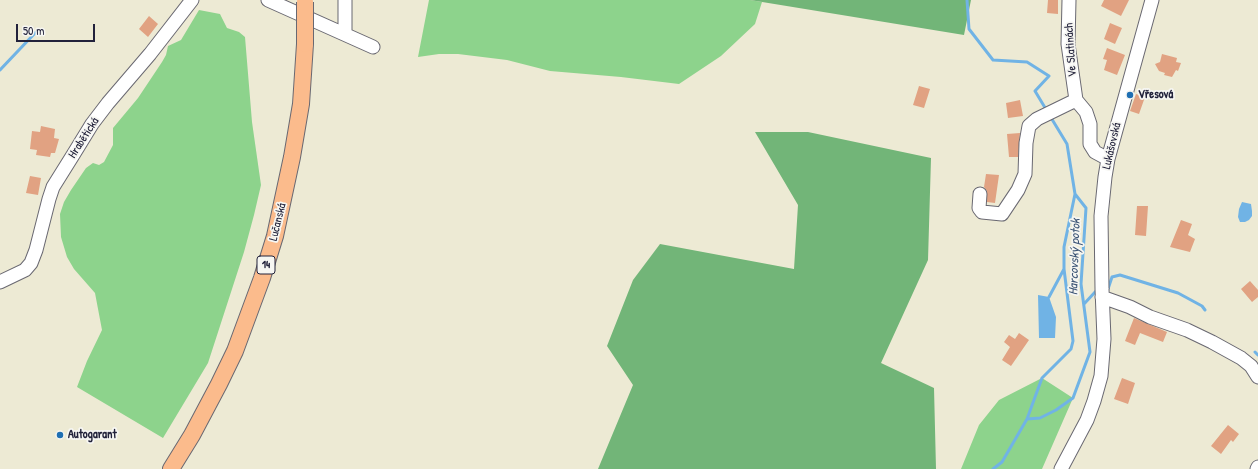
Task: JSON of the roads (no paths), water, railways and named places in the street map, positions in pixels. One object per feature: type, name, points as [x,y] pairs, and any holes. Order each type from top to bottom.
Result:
[{"type":"main road","name":"Lučanská","points":[[171,469],[192,435],[225,371],[248,318],[275,236],[292,158],[300,104],[305,44],[305,1]]},
{"type":"street","name":"Hrabětická","points":[[0,282],[25,270],[31,264],[53,187],[92,124],[150,54],[192,0]]},
{"type":"street","points":[[268,0],[373,47]]},
{"type":"street","points":[[345,0],[345,34]]},
{"type":"street","name":"Ve Slatinách","points":[[1069,0],[1068,44],[1076,100],[1086,112],[1090,124],[1090,144],[1094,152],[1108,159]]},
{"type":"street","name":"Lukášovská","points":[[1061,469],[1086,420],[1094,401],[1101,376],[1104,340],[1100,216],[1108,159],[1152,0]]},
{"type":"street","points":[[980,194],[979,208],[982,212],[1002,214],[1018,190],[1025,174],[1026,143],[1029,126],[1037,119],[1076,100]]},
{"type":"street","points":[[1102,297],[1130,307],[1150,317],[1187,330],[1212,342],[1248,363],[1258,377]]},
{"type":"water","points":[[1242,202],[1251,204],[1252,216],[1245,222],[1240,222],[1238,217]]},
{"type":"water","points":[[1038,295],[1049,297],[1056,317],[1055,338],[1039,338]]},
{"type":"waterway","name":"Harcovský potok","points":[[967,0],[969,29],[993,60],[1027,62],[1049,76],[1035,91],[1047,111]]},
{"type":"waterway","points":[[0,70],[36,32]]},
{"type":"waterway","name":"Harcovský potok","points":[[993,469],[1002,462],[1027,419],[1040,418],[1056,410],[1073,398],[1090,352],[1081,284],[1086,208],[1075,194],[1067,144],[1050,116]]},
{"type":"waterway","points":[[1027,419],[1042,378],[1071,349],[1073,341],[1064,269],[1064,247],[1075,194]]},
{"type":"waterway","points":[[1049,297],[1064,269]]},
{"type":"waterway","points":[[1108,289],[1112,277],[1120,275],[1178,293],[1202,306],[1205,310]]},
{"type":"waterway","points":[[1084,304],[1096,291]]},
{"type":"waterway","points":[[1255,352],[1258,355]]},
{"type":"place","name":"Vřesová","points":[[1130,95]]},
{"type":"place","name":"Autogarant","points":[[60,435]]}]
